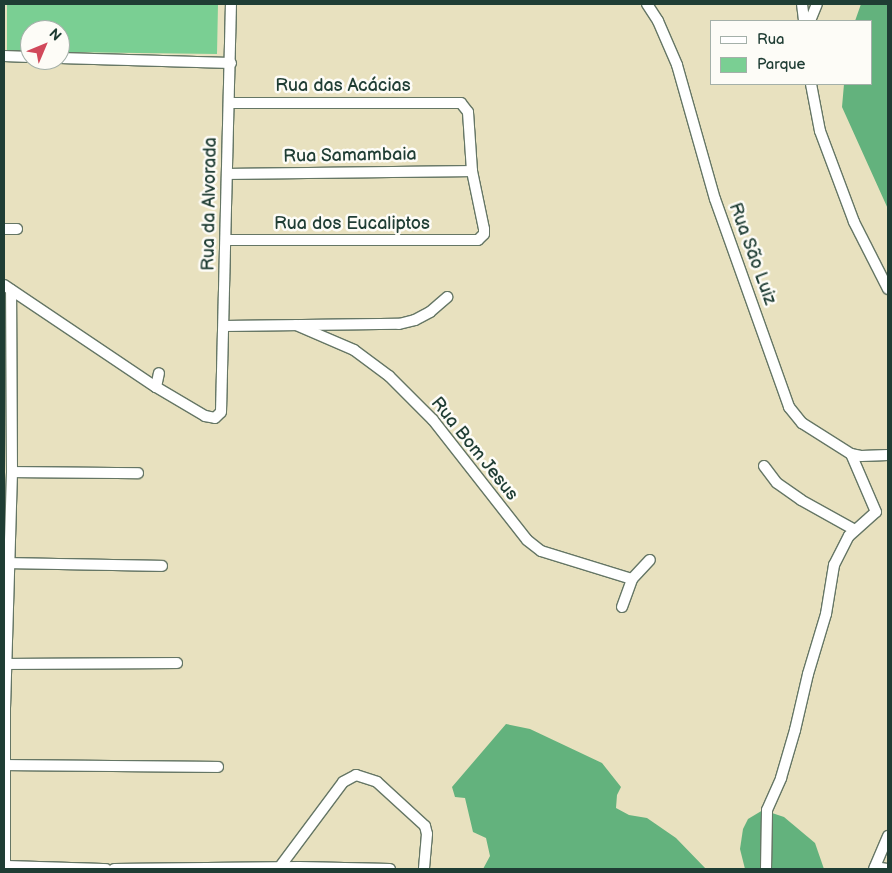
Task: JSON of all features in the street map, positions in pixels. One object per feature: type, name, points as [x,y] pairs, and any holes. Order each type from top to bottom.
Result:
[{"type":"street","name":"Rua da Alvorada","points":[[156,387],[210,417],[215,418],[219,415],[223,406],[231,4]]},
{"type":"street","name":"Rua São Luiz","points":[[647,4],[658,21],[677,64],[715,199],[789,407],[802,423],[851,454],[861,456],[888,455]]},
{"type":"street","points":[[802,4],[804,20]]},
{"type":"street","points":[[810,20],[817,4]]},
{"type":"street","points":[[4,56],[20,57]]},
{"type":"street","points":[[70,58],[230,63]]},
{"type":"street","points":[[811,85],[820,131],[854,222],[888,289]]},
{"type":"street","name":"Rua das Acácias","points":[[229,104],[457,102],[466,107],[468,112],[472,171]]},
{"type":"street","name":"Rua Samambaia","points":[[228,174],[472,171]]},
{"type":"street","name":"Rua dos Eucaliptos","points":[[226,240],[478,240],[484,234],[484,229],[472,171]]},
{"type":"street","points":[[4,229],[16,229]]},
{"type":"street","points":[[7,288],[156,387],[159,373]]},
{"type":"street","points":[[7,288],[12,472],[7,509],[9,563],[4,708],[6,766],[4,867],[106,869]]},
{"type":"street","points":[[224,326],[399,324],[415,320],[448,297]]},
{"type":"street","name":"Rua Bom Jesus","points":[[296,325],[354,350],[389,376],[433,420],[527,540],[541,551],[565,560],[632,579]]},
{"type":"street","points":[[766,869],[767,810],[781,778],[795,730],[808,674],[826,614],[830,582],[837,556],[855,530],[876,512],[851,454]]},
{"type":"street","points":[[764,466],[777,483],[801,500],[855,530]]},
{"type":"street","points":[[12,472],[138,473]]},
{"type":"street","points":[[622,607],[632,579],[650,560]]},
{"type":"street","points":[[9,563],[162,566]]},
{"type":"street","points":[[6,664],[177,663]]},
{"type":"street","points":[[6,766],[218,767]]},
{"type":"street","points":[[279,868],[343,782],[349,777],[356,775],[377,782],[425,826],[427,834],[424,869]]},
{"type":"street","points":[[887,869],[874,868],[888,836]]},
{"type":"street","points":[[114,869],[390,869]]},
{"type":"green space","points":[[7,4],[218,4],[217,54],[70,52],[70,20],[20,20],[20,52],[7,52]]},
{"type":"green space","points":[[861,4],[888,4],[888,209],[842,107],[844,85],[872,85],[872,20],[855,20]]},
{"type":"green space","points":[[506,724],[530,729],[602,763],[621,787],[617,795],[616,808],[629,815],[647,818],[676,838],[706,869],[483,869],[490,856],[486,838],[473,832],[465,798],[455,797],[452,787]]},
{"type":"green space","points":[[763,810],[784,817],[815,843],[824,869],[745,869],[740,849],[743,829],[748,819]]}]
